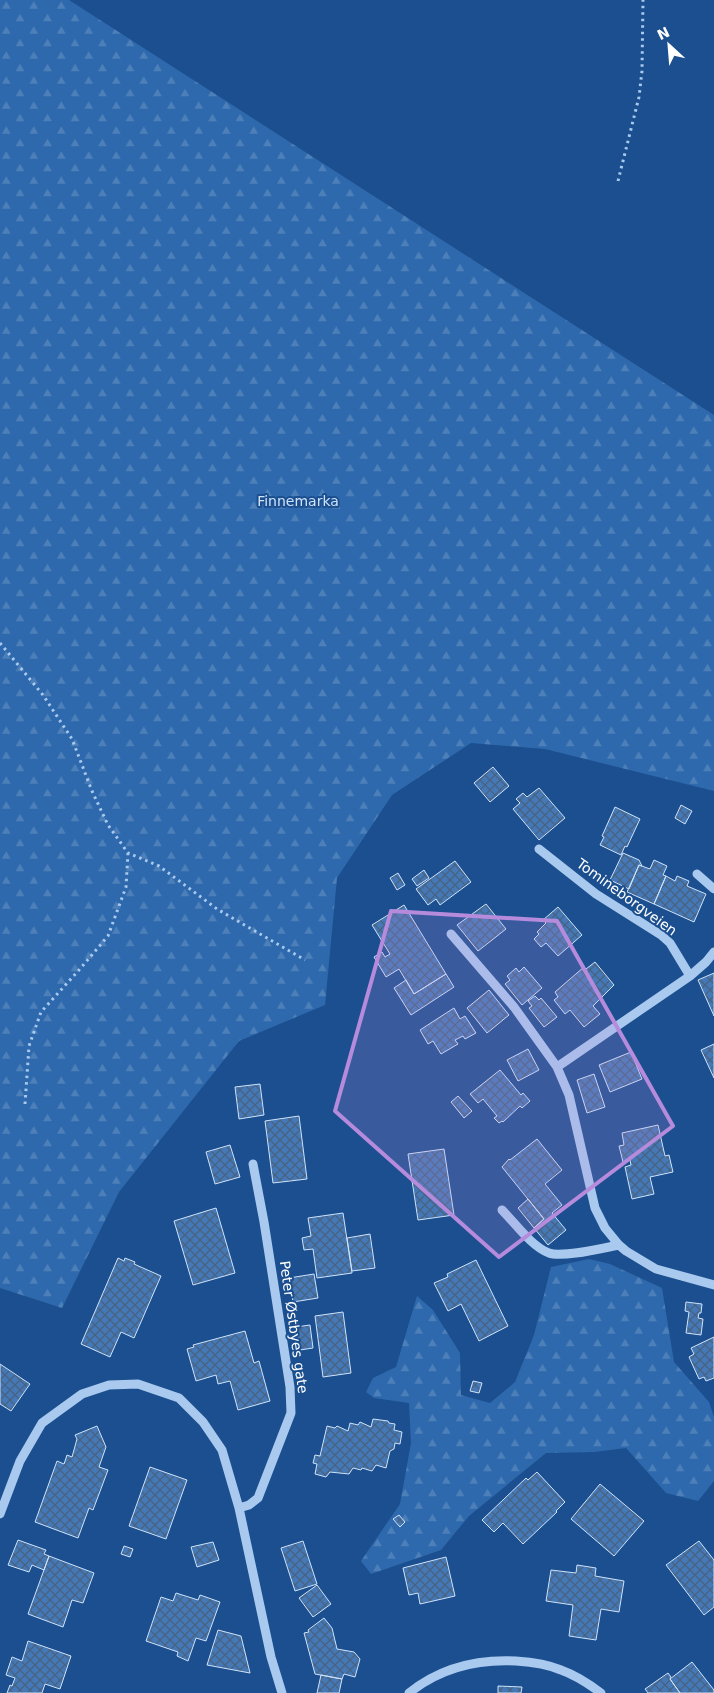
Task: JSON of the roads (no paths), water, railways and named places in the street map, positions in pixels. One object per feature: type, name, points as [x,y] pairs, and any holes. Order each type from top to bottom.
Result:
[{"type":"street","name":"Tomineborgveien","points":[[539,849],[596,894],[670,943],[690,976]]},
{"type":"street","points":[[697,874],[714,889]]},
{"type":"street","points":[[451,934],[514,1007],[557,1067],[569,1096],[595,1208],[605,1228],[619,1245],[656,1269],[714,1285]]},
{"type":"street","points":[[557,1067],[690,976],[714,952]]},
{"type":"street","name":"Peter Østbyes gate","points":[[239,1508],[258,1498],[291,1413],[290,1387],[253,1164]]},
{"type":"street","points":[[502,1210],[532,1242],[548,1253],[564,1254],[619,1245]]},
{"type":"street","points":[[0,1514],[20,1461],[42,1423],[82,1394],[109,1385],[138,1384],[179,1398],[203,1422],[222,1450],[239,1508],[271,1657],[282,1693]]},
{"type":"street","points":[[409,1693],[420,1684],[443,1672],[467,1664],[498,1660],[532,1662],[560,1669],[600,1693]]},
{"type":"park label","name":"Finnemarka","points":[[298,501]]}]
